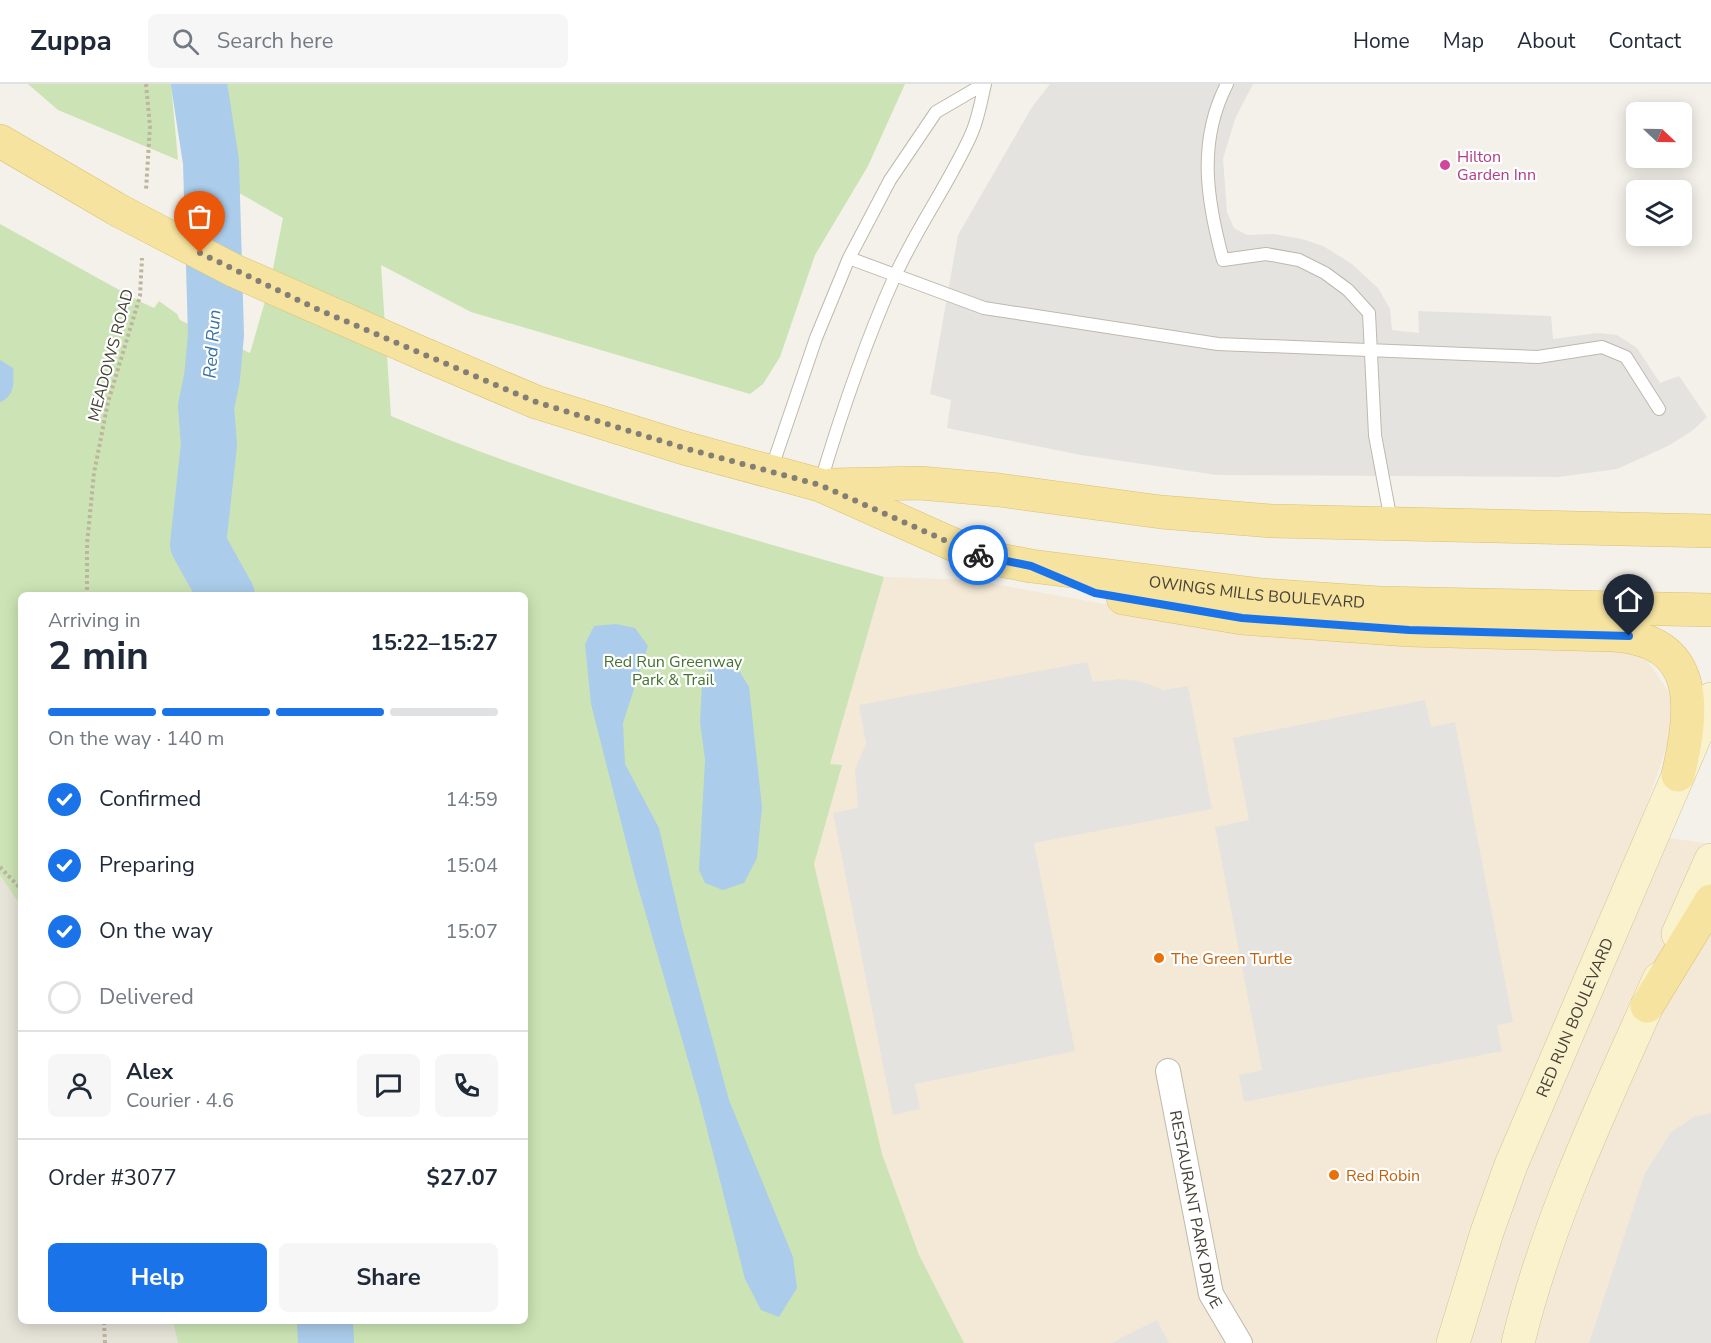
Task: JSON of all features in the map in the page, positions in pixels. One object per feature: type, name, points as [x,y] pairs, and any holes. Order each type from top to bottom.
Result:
[{"type":"main road","name":"OWINGS MILLS BOULEVARD","points":[[0,141],[118,210],[235,270],[536,402],[820,485],[979,556],[1031,566],[1262,595],[1378,603],[1711,610]]},
{"type":"main road","name":"OWINGS MILLS BOULEVARD","points":[[820,485],[920,483],[999,490],[1161,512],[1272,521],[1711,531]]},
{"type":"main road","points":[[1031,566],[1095,593],[1242,618],[1409,630],[1612,635],[1643,640],[1655,645],[1672,661],[1689,696],[1688,737],[1678,775]]},
{"type":"main road","name":"RED RUN BOULEVARD","points":[[1454,1343],[1487,1232],[1511,1165],[1711,699]]},
{"type":"main road","points":[[1518,1343],[1545,1254],[1571,1182],[1711,860]]},
{"type":"main road","points":[[1647,1006],[1711,902]]},
{"type":"street","name":"RESTAURANT PARK DRIVE","points":[[1168,1071],[1211,1294],[1240,1343]]},
{"type":"lane","points":[[771,472],[793,402],[849,258],[890,180],[936,112],[985,84]]},
{"type":"lane","points":[[820,485],[849,390],[894,277],[927,212],[971,135],[985,84]]},
{"type":"lane","points":[[1227,84],[1213,129],[1206,170],[1210,213],[1223,260],[1266,254],[1299,260],[1325,273],[1348,290],[1369,313],[1375,435],[1392,525]]},
{"type":"lane","points":[[849,258],[894,277],[984,308],[1218,344],[1538,357],[1602,347],[1626,357],[1659,409]]},
{"type":"path","points":[[146,84],[150,126],[146,194]]},
{"type":"path","name":"MEADOWS ROAD","points":[[87,592],[87,544],[94,473],[108,402],[140,296],[143,250]]},
{"type":"path","points":[[0,867],[18,886]]},
{"type":"path","points":[[104,1324],[105,1343]]},
{"type":"shaded area","points":[[1050,84],[1253,84],[1235,119],[1223,159],[1227,212],[1234,228],[1247,235],[1274,234],[1302,239],[1323,246],[1352,264],[1378,288],[1390,309],[1392,330],[1419,333],[1418,311],[1551,316],[1553,339],[1597,333],[1617,335],[1637,348],[1660,383],[1679,376],[1707,417],[1692,431],[1668,446],[1617,469],[1559,477],[1217,475],[1081,455],[947,428],[951,400],[930,394],[958,235],[1032,107]]},
{"type":"shaded area","points":[[884,577],[972,580],[1193,620],[1629,652],[1646,659],[1669,692],[1674,711],[1672,731],[1637,833],[1711,844],[1711,1343],[861,1343],[784,1122],[821,795]]},
{"type":"shaded area","points":[[1087,662],[1093,682],[1119,679],[1139,681],[1164,690],[1188,686],[1212,809],[1034,843],[1075,1051],[915,1084],[920,1109],[893,1115],[833,813],[858,808],[855,770],[866,743],[859,705]]},
{"type":"shaded area","points":[[1425,700],[1431,727],[1455,722],[1513,1022],[1497,1025],[1502,1051],[1244,1102],[1239,1075],[1262,1070],[1215,827],[1249,820],[1233,738]]},
{"type":"shaded area","points":[[0,767],[18,782],[18,1324],[173,1324],[178,1343],[0,1343]]},
{"type":"shaded area","points":[[1711,1113],[1711,1343],[1589,1343],[1645,1173],[1671,1132],[1694,1117]]},
{"type":"shaded area","points":[[1157,1320],[1169,1343],[1112,1343],[1123,1337]]},
{"type":"green space","points":[[28,84],[171,84],[178,160],[58,110]]},
{"type":"green space","name":"Red Run Greenway Park & Trail","points":[[222,84],[905,84],[868,166],[815,255],[780,357],[763,384],[750,394],[471,312],[381,265],[391,416],[573,484],[697,523],[884,577],[830,764],[842,765],[814,864],[882,1154],[919,1255],[964,1343],[178,1343],[173,1324],[528,1324],[528,592],[18,592],[18,902],[0,875],[0,224],[141,302],[154,308],[159,301],[177,314],[180,320],[250,353],[270,284],[283,218],[234,190],[225,169]]},
{"type":"water","points":[[0,360],[13,368],[14,378],[11,392],[0,402]]},
{"type":"water","points":[[616,624],[635,628],[648,646],[623,723],[625,764],[659,828],[682,927],[729,1100],[793,1257],[797,1288],[779,1317],[761,1310],[745,1279],[699,1098],[635,877],[591,704],[585,644],[594,626]]},
{"type":"water","points":[[725,657],[735,664],[749,687],[762,807],[757,858],[744,883],[723,890],[705,883],[699,870],[705,760],[700,722],[702,683],[712,663]]},
{"type":"waterway","name":"Red Run","points":[[199,84],[211,162],[216,335],[212,378],[206,407],[209,445],[198,544],[225,592]]},
{"type":"waterway","name":"Red Run","points":[[325,1324],[326,1343]]},
{"type":"way so far","points":[[200,253],[317,309],[536,402],[684,448],[820,485],[978,555]]},
{"type":"place","name":"Hilton Garden Inn","points":[[1445,165]]},
{"type":"place","name":"The Green Turtle","points":[[1159,958]]},
{"type":"place","name":"Red Robin","points":[[1334,1175]]},
{"type":"route","points":[[978,555],[1031,566],[1095,593],[1242,618],[1409,630],[1629,636]]}]
